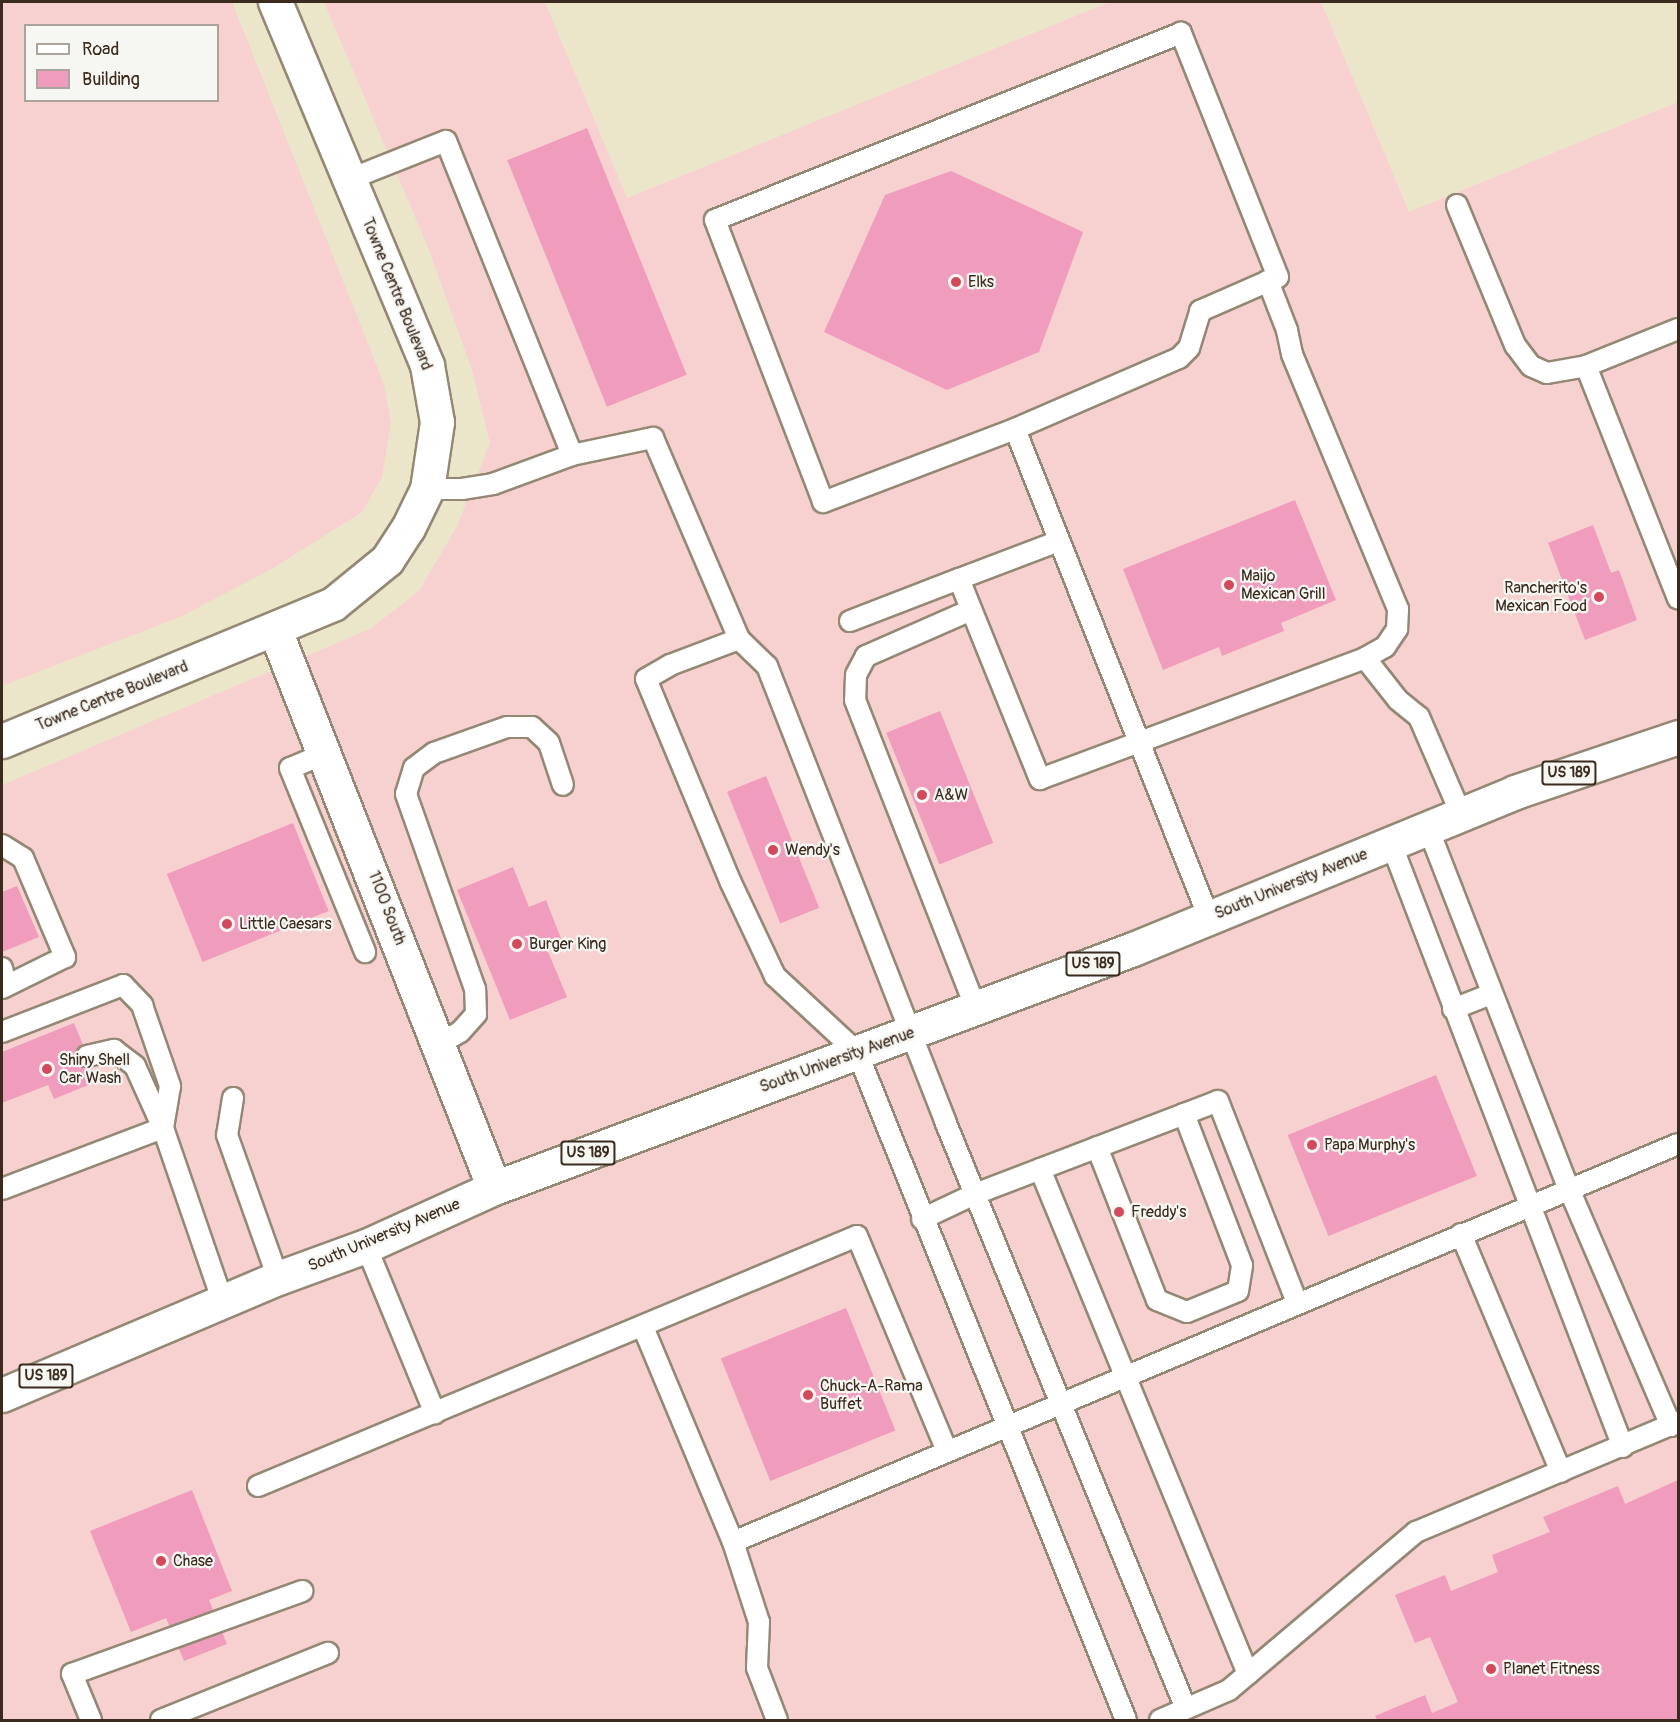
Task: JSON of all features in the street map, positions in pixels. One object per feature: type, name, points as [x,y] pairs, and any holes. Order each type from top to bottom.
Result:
[{"type":"main road","name":"Towne Centre Boulevard","points":[[2,741],[275,630],[333,604],[387,560],[408,528],[427,489],[437,422],[427,365],[275,2]]},
{"type":"main road","name":"1100 South","points":[[275,630],[326,753],[494,1188]]},
{"type":"main road","name":"South University Avenue","points":[[2,1395],[279,1278],[366,1246],[494,1188],[976,1008],[1209,918],[1461,814],[1678,737]]},
{"type":"lane","points":[[1181,33],[1278,277],[1200,310],[1189,348],[1179,358],[1015,429],[823,502],[715,220],[1181,33]]},
{"type":"lane","points":[[350,178],[446,141],[572,455]]},
{"type":"lane","points":[[1456,205],[1515,345],[1531,366],[1547,373],[1586,366],[1678,329]]},
{"type":"lane","points":[[959,579],[1040,779],[1138,740],[1365,658],[1386,647],[1397,630],[1398,609],[1292,354],[1287,330],[1268,281]]},
{"type":"lane","points":[[1586,366],[1678,598]]},
{"type":"lane","points":[[1015,429],[1209,918]]},
{"type":"lane","points":[[427,489],[462,489],[493,484],[572,455],[653,438],[739,639],[767,666],[975,1194],[1186,1709]]},
{"type":"lane","points":[[850,621],[1059,541]]},
{"type":"lane","points":[[971,610],[866,656],[856,675],[855,700],[976,1008]]},
{"type":"lane","points":[[739,639],[670,665],[646,679],[730,883],[776,976],[857,1052],[922,1219],[1126,1720]]},
{"type":"lane","points":[[1365,658],[1398,700],[1419,717],[1461,814]]},
{"type":"lane","points":[[439,1044],[460,1032],[476,1014],[475,988],[406,794],[414,768],[434,753],[507,727],[532,727],[549,743],[563,785]]},
{"type":"lane","points":[[326,753],[291,768],[365,952]]},
{"type":"lane","points":[[1160,1720],[1229,1690],[1416,1532],[1675,1424],[1569,1189],[1428,828]]},
{"type":"lane","points":[[1391,843],[1623,1447]]},
{"type":"lane","points":[[2,845],[23,858],[65,957],[3,981]]},
{"type":"lane","points":[[2,1032],[123,985],[142,1005],[170,1086],[163,1128]]},
{"type":"lane","points":[[1453,1009],[1491,994]]},
{"type":"lane","points":[[87,1056],[114,1050],[135,1066],[163,1128],[223,1302]]},
{"type":"lane","points":[[233,1098],[227,1135],[279,1278]]},
{"type":"lane","points":[[922,1219],[975,1194],[1218,1101],[1297,1303]]},
{"type":"lane","points":[[1096,1148],[1157,1300],[1187,1312],[1238,1291],[1242,1265],[1184,1114]]},
{"type":"lane","points":[[2,1189],[163,1128]]},
{"type":"lane","points":[[733,1542],[1006,1425],[1678,1144]]},
{"type":"lane","points":[[1040,1169],[1123,1376],[1248,1674]]},
{"type":"lane","points":[[1461,1234],[1561,1472]]},
{"type":"lane","points":[[258,1486],[857,1236],[947,1451]]},
{"type":"lane","points":[[366,1246],[435,1413]]},
{"type":"lane","points":[[643,1327],[733,1542],[759,1622],[757,1668],[777,1720]]},
{"type":"lane","points":[[91,1720],[72,1674],[302,1591]]},
{"type":"lane","points":[[161,1720],[328,1653]]},
{"type":"shaded area","points":[[2,2],[232,2],[384,384],[391,423],[382,477],[362,512],[270,570],[182,616],[2,686]]},
{"type":"shaded area","points":[[324,2],[545,2],[627,198],[1110,2],[1321,2],[1409,212],[1678,102],[1678,1720],[2,1720],[2,785],[370,629],[419,591],[457,526],[490,443],[472,370],[429,250]]},
{"type":"building","points":[[587,128],[687,375],[607,407],[507,160]]},
{"type":"building","name":"Elks","points":[[951,171],[1083,232],[1039,352],[947,390],[824,332],[885,195]]},
{"type":"building","name":"Maijo Mexican Grill","points":[[1295,500],[1336,600],[1281,623],[1284,631],[1222,656],[1219,647],[1163,670],[1123,569]]},
{"type":"building","name":"Rancherito's Mexican Food","points":[[1593,525],[1611,573],[1619,570],[1637,620],[1585,640],[1548,543]]},
{"type":"building","points":[[940,711],[993,843],[939,864],[886,733]]},
{"type":"building","name":"Wendy's","points":[[766,776],[819,908],[780,923],[727,792]]},
{"type":"building","points":[[293,823],[329,911],[202,962],[167,874]]},
{"type":"building","name":"Burger King","points":[[513,867],[529,907],[546,900],[562,941],[546,947],[567,997],[510,1020],[457,890]]},
{"type":"building","points":[[17,886],[39,937],[2,952],[2,892]]},
{"type":"building","name":"Shiny Shell Car Wash","points":[[74,1023],[98,1081],[54,1099],[48,1085],[2,1103],[2,1052]]},
{"type":"building","points":[[1436,1075],[1477,1176],[1328,1236],[1288,1135]]},
{"type":"building","name":"Chuck-A-Rama Buffet","points":[[846,1308],[895,1430],[770,1481],[721,1359]]},
{"type":"building","points":[[1678,1480],[1678,1720],[1377,1720],[1375,1716],[1425,1695],[1432,1713],[1458,1702],[1430,1637],[1415,1643],[1395,1595],[1445,1575],[1451,1591],[1498,1572],[1492,1555],[1550,1532],[1543,1517],[1618,1486],[1625,1504]]},
{"type":"building","name":"Chase","points":[[192,1490],[232,1591],[209,1600],[227,1644],[184,1661],[166,1618],[131,1632],[90,1531]]},
{"type":"place","name":"Elks","points":[[956,282]]},
{"type":"place","name":"Maijo Mexican Grill","points":[[1229,585]]},
{"type":"place","name":"Rancherito's Mexican Food","points":[[1599,597]]},
{"type":"place","name":"A&W","points":[[922,795]]},
{"type":"place","name":"Wendy's","points":[[773,850]]},
{"type":"place","name":"Little Caesars","points":[[227,924]]},
{"type":"place","name":"Burger King","points":[[517,944]]},
{"type":"place","name":"Shiny Shell Car Wash","points":[[47,1069]]},
{"type":"place","name":"Papa Murphy's","points":[[1312,1145]]},
{"type":"place","name":"Freddy's","points":[[1119,1212]]},
{"type":"place","name":"Chuck-A-Rama Buffet","points":[[808,1395]]},
{"type":"place","name":"Chase","points":[[161,1561]]},
{"type":"place","name":"Planet Fitness","points":[[1491,1669]]}]
